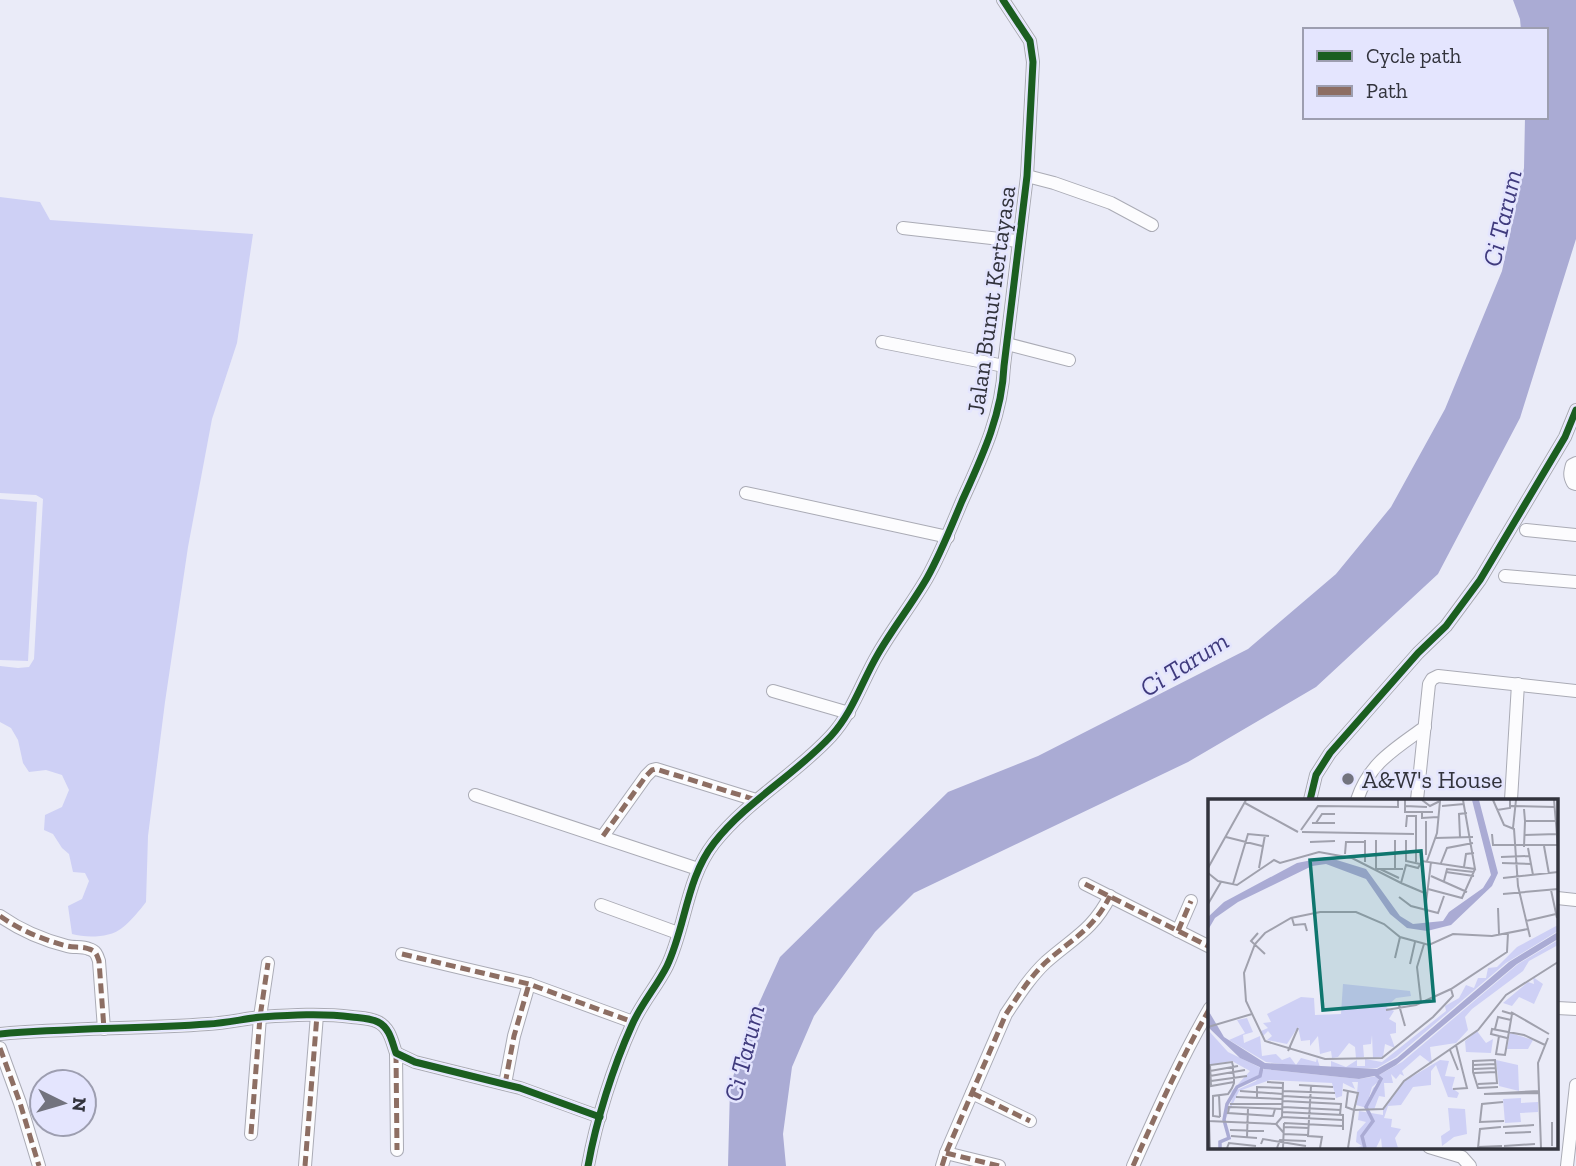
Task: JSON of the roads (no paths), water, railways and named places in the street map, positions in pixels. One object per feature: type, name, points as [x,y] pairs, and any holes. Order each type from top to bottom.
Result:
[{"type":"street","name":"Jalan Bunut Kertayasa","points":[[588,1166],[600,1117],[632,1023],[667,965],[698,869],[713,844],[736,818],[799,766],[831,736],[849,713],[879,652],[927,578],[948,537],[991,434],[1003,388],[1031,117],[1030,41],[1003,0]]},
{"type":"street","points":[[1027,176],[1111,203],[1152,225]]},
{"type":"street","points":[[903,228],[1018,241]]},
{"type":"street","points":[[883,342],[1004,366]]},
{"type":"street","points":[[1007,344],[1069,360]]},
{"type":"street","points":[[1310,799],[1317,775],[1330,753],[1418,653],[1446,626],[1480,580],[1565,437],[1576,410]]},
{"type":"street","points":[[1576,463],[1572,465],[1570,478],[1576,484]]},
{"type":"street","points":[[746,494],[948,537]]},
{"type":"street","points":[[1526,530],[1576,535]]},
{"type":"street","points":[[1505,576],[1576,582]]},
{"type":"street","points":[[1417,799],[1432,679],[1438,676],[1576,691]]},
{"type":"street","points":[[1511,799],[1518,684]]},
{"type":"street","points":[[773,691],[849,713]]},
{"type":"street","points":[[1357,799],[1367,776],[1378,764],[1425,727]]},
{"type":"street","points":[[603,836],[646,776],[656,769],[756,800]]},
{"type":"street","points":[[475,794],[698,869]]},
{"type":"street","points":[[1085,884],[1208,946]]},
{"type":"street","points":[[999,1166],[944,1160],[1006,1014],[1019,993],[1045,963],[1090,927],[1110,896]]},
{"type":"street","points":[[1558,898],[1576,900]]},
{"type":"street","points":[[1178,931],[1191,901]]},
{"type":"street","points":[[601,905],[678,933]]},
{"type":"street","points":[[0,916],[30,934],[63,945],[93,950],[97,954],[104,1029]]},
{"type":"street","points":[[402,954],[529,984],[632,1023]]},
{"type":"street","points":[[251,1134],[268,963]]},
{"type":"street","points":[[505,1084],[514,1036],[529,984]]},
{"type":"street","points":[[1558,1008],[1576,1009]]},
{"type":"street","points":[[1133,1166],[1192,1038],[1208,1010]]},
{"type":"street","points":[[0,1034],[53,1029],[210,1024],[261,1017],[317,1015],[369,1019],[380,1023],[388,1031],[396,1053],[397,1150]]},
{"type":"street","points":[[305,1166],[317,1015]]},
{"type":"street","points":[[0,1048],[39,1166]]},
{"type":"street","points":[[396,1053],[415,1062],[505,1084],[600,1117]]},
{"type":"street","points":[[1567,1166],[1576,1084]]},
{"type":"street","points":[[972,1093],[1030,1121]]},
{"type":"street","points":[[1432,1148],[1462,1157],[1470,1166]]},
{"type":"water","name":"Ci Tarum","points":[[1513,0],[1576,0],[1576,239],[1520,418],[1438,574],[1316,687],[1188,762],[914,893],[875,932],[814,1016],[792,1067],[783,1134],[786,1166],[728,1166],[730,1088],[745,1034],[780,957],[948,792],[1038,756],[1248,649],[1336,574],[1391,507],[1445,409],[1502,271],[1524,168],[1525,119],[1548,119],[1548,28],[1521,28]]},
{"type":"place","name":"A&W's House","points":[[1348,779]]}]
